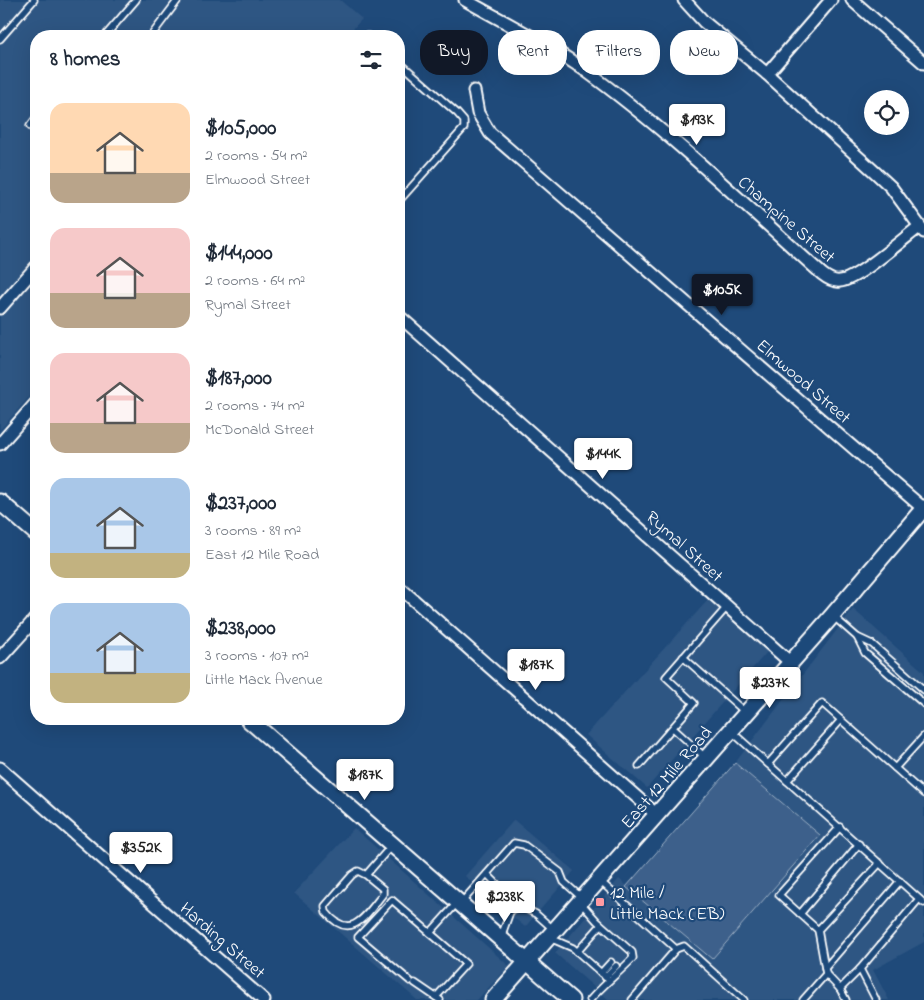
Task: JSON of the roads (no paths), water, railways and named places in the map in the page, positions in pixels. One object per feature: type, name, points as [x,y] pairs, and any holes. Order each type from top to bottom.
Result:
[{"type":"main road","points":[[0,502],[30,528]]},
{"type":"main road","name":"East 12 Mile Road","points":[[493,1000],[553,935],[924,508]]},
{"type":"main road","points":[[255,725],[526,963],[571,1000]]},
{"type":"street","name":"Champine Street","points":[[465,0],[554,49],[610,89],[655,126],[822,274],[832,280],[840,281],[859,272],[922,230]]},
{"type":"street","points":[[684,0],[704,22],[767,74],[891,187],[922,230]]},
{"type":"street","points":[[767,74],[831,0]]},
{"type":"street","points":[[852,0],[924,63]]},
{"type":"street","name":"Elmwood Street","points":[[474,90],[478,113],[483,124],[501,144],[924,508]]},
{"type":"street","points":[[0,308],[30,274]]},
{"type":"street","name":"Rymal Street","points":[[405,321],[790,663]]},
{"type":"street","points":[[0,444],[30,411]]},
{"type":"street","points":[[405,592],[657,815]]},
{"type":"street","points":[[0,658],[30,625]]},
{"type":"street","name":"Harding Street","points":[[0,768],[264,1000]]},
{"type":"lane","points":[[0,39],[34,0]]},
{"type":"lane","points":[[110,30],[136,0]]},
{"type":"lane","points":[[156,30],[178,0]]},
{"type":"lane","points":[[405,67],[464,121],[464,128],[405,194]]},
{"type":"lane","points":[[639,766],[694,703],[666,677],[727,607]]},
{"type":"lane","points":[[832,616],[857,637],[872,644],[924,690]]},
{"type":"lane","points":[[857,637],[865,653],[924,704]]},
{"type":"lane","points":[[683,657],[746,713]]},
{"type":"lane","points":[[768,764],[822,703],[924,794]]},
{"type":"lane","points":[[788,781],[841,720]]},
{"type":"lane","points":[[673,728],[707,758]]},
{"type":"lane","points":[[731,731],[924,904]]},
{"type":"lane","points":[[895,768],[924,736]]},
{"type":"lane","points":[[840,827],[779,895],[818,930],[826,971],[846,1000]]},
{"type":"lane","points":[[430,933],[514,843],[519,843],[560,872],[564,882],[601,925],[633,958],[619,973],[605,977]]},
{"type":"lane","points":[[800,914],[859,844]]},
{"type":"lane","points":[[366,875],[392,845]]},
{"type":"lane","points":[[818,930],[880,863]]},
{"type":"lane","points":[[358,871],[366,875],[383,889],[383,894],[356,924],[350,926],[339,924],[326,912],[325,906],[352,874],[358,871]]},
{"type":"lane","points":[[487,874],[518,905],[536,914],[553,935],[577,952],[605,977]]},
{"type":"lane","points":[[600,880],[676,949]]},
{"type":"lane","points":[[803,1000],[900,881]]},
{"type":"lane","points":[[840,989],[860,969],[919,899]]},
{"type":"lane","points":[[392,900],[430,933],[466,964],[438,999],[413,982],[358,937],[392,900]]},
{"type":"lane","points":[[500,939],[510,912],[518,905]]},
{"type":"lane","points":[[577,952],[601,925]]},
{"type":"lane","points":[[632,1000],[676,949],[684,946],[744,1000]]},
{"type":"lane","points":[[590,1000],[614,964]]},
{"type":"lane","points":[[860,969],[876,1000]]},
{"type":"lane","points":[[810,992],[814,1000]]},
{"type":"place","name":"12 Mile / Little Mack (EB)","points":[[600,902]]}]
